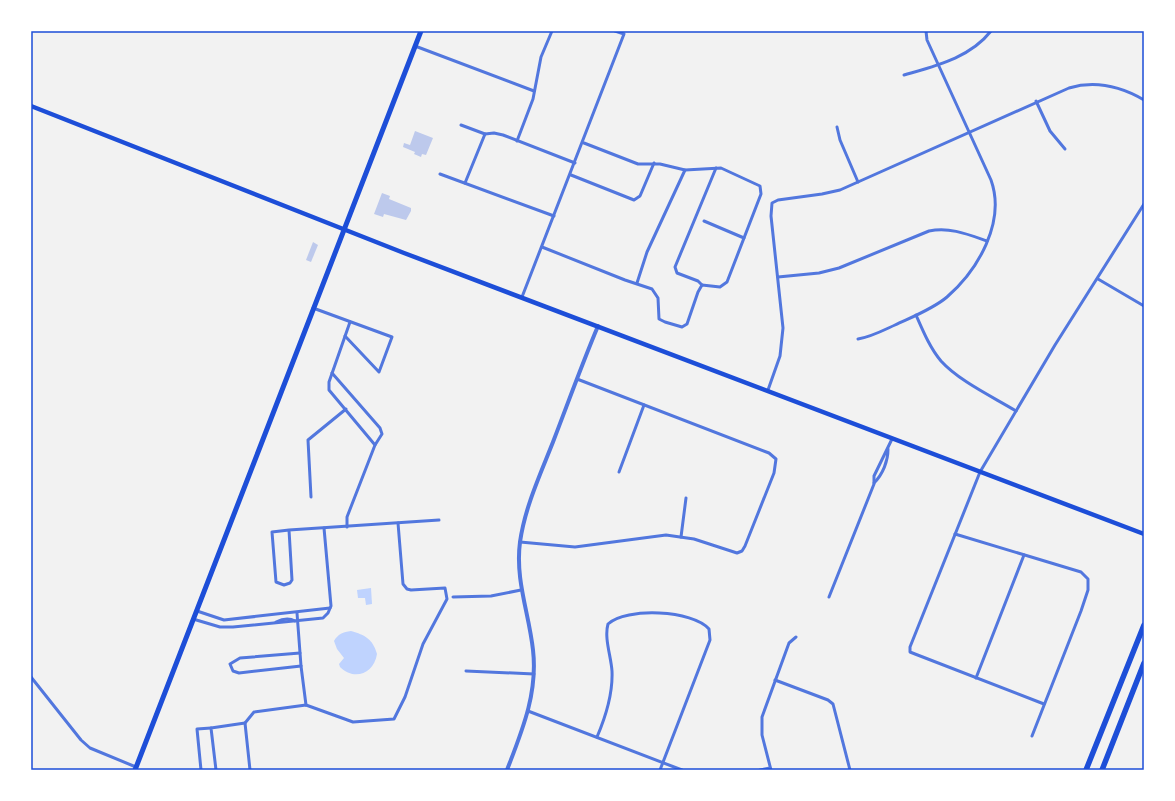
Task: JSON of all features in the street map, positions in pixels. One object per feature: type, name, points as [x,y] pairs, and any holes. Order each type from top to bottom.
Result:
[{"type":"highway","points":[[1086,770],[1144,625]]},
{"type":"highway","points":[[1102,770],[1144,663]]},
{"type":"main road","points":[[136,769],[421,31]]},
{"type":"main road","points":[[31,106],[344,230],[1144,534]]},
{"type":"street","points":[[517,141],[534,91],[541,57],[552,31]]},
{"type":"street","points":[[522,297],[584,142],[624,34],[615,31]]},
{"type":"street","points":[[858,339],[868,337],[916,315],[946,298],[968,275],[978,261],[987,241],[994,218],[995,195],[991,180],[927,40],[926,31]]},
{"type":"street","points":[[904,75],[938,65],[968,52],[991,31]]},
{"type":"street","points":[[415,46],[534,91]]},
{"type":"street","points":[[768,390],[780,356],[783,321],[771,216],[772,203],[778,200],[832,192],[858,182],[1036,101],[1069,88],[1095,84],[1119,88],[1144,100]]},
{"type":"street","points":[[1036,101],[1050,131],[1064,149]]},
{"type":"street","points":[[461,125],[485,134],[498,134],[575,163]]},
{"type":"street","points":[[837,127],[840,140],[858,182]]},
{"type":"street","points":[[465,183],[485,134]]},
{"type":"street","points":[[584,142],[633,163],[654,163],[685,170],[716,168],[732,172],[760,186],[762,194],[726,285],[720,288],[702,285],[698,281],[677,273],[675,267],[716,168]]},
{"type":"street","points":[[571,175],[634,200],[640,196],[654,163]]},
{"type":"street","points":[[637,283],[647,252],[685,170]]},
{"type":"street","points":[[440,174],[554,216]]},
{"type":"street","points":[[1044,704],[910,652],[912,641],[980,472],[1055,345],[1144,204]]},
{"type":"street","points":[[704,221],[744,238]]},
{"type":"street","points":[[778,278],[814,274],[839,268],[929,231],[958,231],[987,241]]},
{"type":"street","points":[[542,247],[625,280],[652,289],[656,293],[659,319],[682,327],[687,324],[698,292],[702,285]]},
{"type":"street","points":[[1098,279],[1144,306]]},
{"type":"street","points":[[313,308],[392,337],[379,372],[345,336]]},
{"type":"street","points":[[916,315],[926,338],[942,362],[965,380],[1016,411]]},
{"type":"street","points":[[350,322],[332,373],[328,390],[346,409],[375,445]]},
{"type":"street","points":[[507,770],[528,711],[534,674],[532,645],[519,574],[520,542],[529,503],[598,326]]},
{"type":"street","points":[[332,373],[380,428],[382,434],[375,445],[347,517],[347,527]]},
{"type":"street","points":[[520,542],[575,547],[656,536],[681,537],[730,553],[742,552],[774,473],[776,459],[769,453],[577,379]]},
{"type":"street","points":[[619,472],[644,405]]},
{"type":"street","points":[[311,497],[308,440],[346,409]]},
{"type":"street","points":[[829,598],[874,484],[877,469],[892,439]]},
{"type":"street","points":[[681,537],[686,498]]},
{"type":"street","points":[[289,530],[292,580],[290,583],[284,585],[276,582],[272,532],[289,530],[439,520]]},
{"type":"street","points":[[201,770],[197,729],[245,723],[254,712],[306,705],[353,722],[394,719],[405,697],[423,644],[447,599],[445,588],[411,590],[407,589],[403,584],[398,523]]},
{"type":"street","points":[[194,619],[220,627],[322,618],[330,608],[324,528]]},
{"type":"street","points":[[955,534],[1081,572],[1088,579],[1088,590],[1081,611],[1032,736]]},
{"type":"street","points":[[976,678],[1024,555]]},
{"type":"street","points":[[453,597],[491,596],[521,590]]},
{"type":"street","points":[[196,611],[224,620],[297,613],[330,608]]},
{"type":"street","points":[[297,613],[296,621],[306,705]]},
{"type":"street","points":[[597,737],[611,697],[612,673],[607,631],[608,624],[616,618],[642,614],[670,614],[702,622],[710,629],[710,640],[660,770]]},
{"type":"street","points":[[760,770],[770,769],[762,735],[764,710],[789,643],[796,637]]},
{"type":"street","points":[[300,653],[240,658],[230,664],[233,671],[239,672],[301,666]]},
{"type":"street","points":[[466,672],[534,674]]},
{"type":"street","points":[[31,677],[81,740],[96,750],[136,769]]},
{"type":"street","points":[[775,680],[828,700],[833,704],[850,770]]},
{"type":"street","points":[[528,711],[682,770]]},
{"type":"street","points":[[245,723],[250,770]]},
{"type":"street","points":[[211,728],[216,770]]},
{"type":"water","points":[[371,588],[372,604],[366,605],[365,598],[358,598],[357,590]]},
{"type":"water","points":[[351,631],[368,638],[377,654],[372,666],[368,671],[363,673],[351,674],[340,667],[339,664],[344,658],[337,649],[334,641],[341,634]]},
{"type":"building","points":[[415,131],[433,138],[426,155],[422,154],[421,157],[414,154],[415,152],[403,147],[404,143],[410,145]]},
{"type":"building","points":[[382,193],[390,196],[389,199],[411,208],[406,220],[384,214],[383,217],[374,214]]},
{"type":"building","points":[[313,242],[318,245],[311,262],[306,260]]}]
